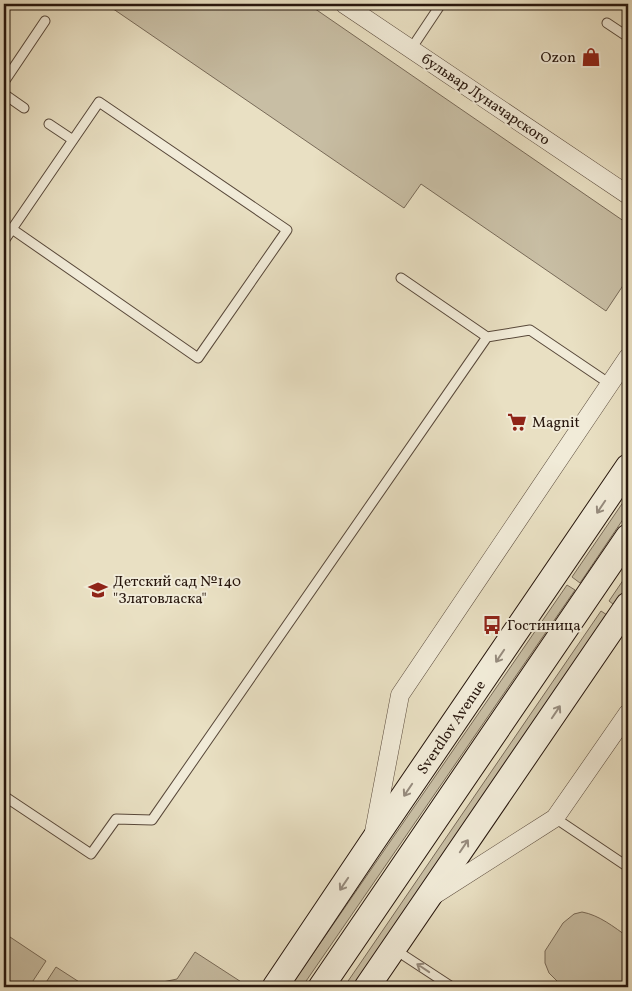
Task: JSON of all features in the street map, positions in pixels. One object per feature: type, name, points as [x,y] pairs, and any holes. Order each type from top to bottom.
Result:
[{"type":"main road","name":"Sverdlov Avenue","points":[[276,987],[628,467]]},
{"type":"main road","points":[[320,987],[628,537]]},
{"type":"main road","points":[[367,987],[628,605]]},
{"type":"street","name":"бульвар Луначарского","points":[[344,4],[628,195]]},
{"type":"street","points":[[371,844],[400,695],[628,357]]},
{"type":"street","points":[[427,900],[554,818],[628,713]]},
{"type":"lane","points":[[411,49],[441,4]]},
{"type":"lane","points":[[4,82],[45,21]]},
{"type":"lane","points":[[607,23],[628,37]]},
{"type":"lane","points":[[4,94],[24,108]]},
{"type":"lane","points":[[4,240],[99,102],[287,230],[198,358],[12,229]]},
{"type":"lane","points":[[49,124],[73,140]]},
{"type":"lane","points":[[401,278],[487,337],[530,330],[610,384]]},
{"type":"lane","points":[[4,796],[91,854],[116,819],[152,820],[487,337]]},
{"type":"lane","points":[[554,818],[628,867]]},
{"type":"lane","points":[[394,948],[452,987]]},
{"type":"shaded area","points":[[106,4],[308,4],[628,224],[628,278],[606,311],[421,184],[404,208]]},
{"type":"shaded area","points":[[628,495],[628,512],[580,583],[572,577]]},
{"type":"shaded area","points":[[628,573],[628,591],[617,607],[609,601]]},
{"type":"shaded area","points":[[567,585],[575,590],[302,987],[290,987]]},
{"type":"shaded area","points":[[601,611],[610,617],[356,987],[344,987]]},
{"type":"shaded area","points":[[582,912],[612,925],[628,937],[628,987],[566,987],[549,973],[545,963],[545,951],[563,923],[574,914]]},
{"type":"shaded area","points":[[4,933],[46,961],[29,987],[4,987]]},
{"type":"shaded area","points":[[195,952],[249,987],[139,987],[177,979]]},
{"type":"shaded area","points":[[56,967],[87,987],[43,987]]},
{"type":"place","name":"Ozon","points":[[591,57]]},
{"type":"place","name":"Magnit","points":[[517,422]]},
{"type":"place","name":"Детский сад №140 \"Златовласка\"","points":[[98,590]]},
{"type":"place","name":"Гостиница","points":[[492,625]]}]
